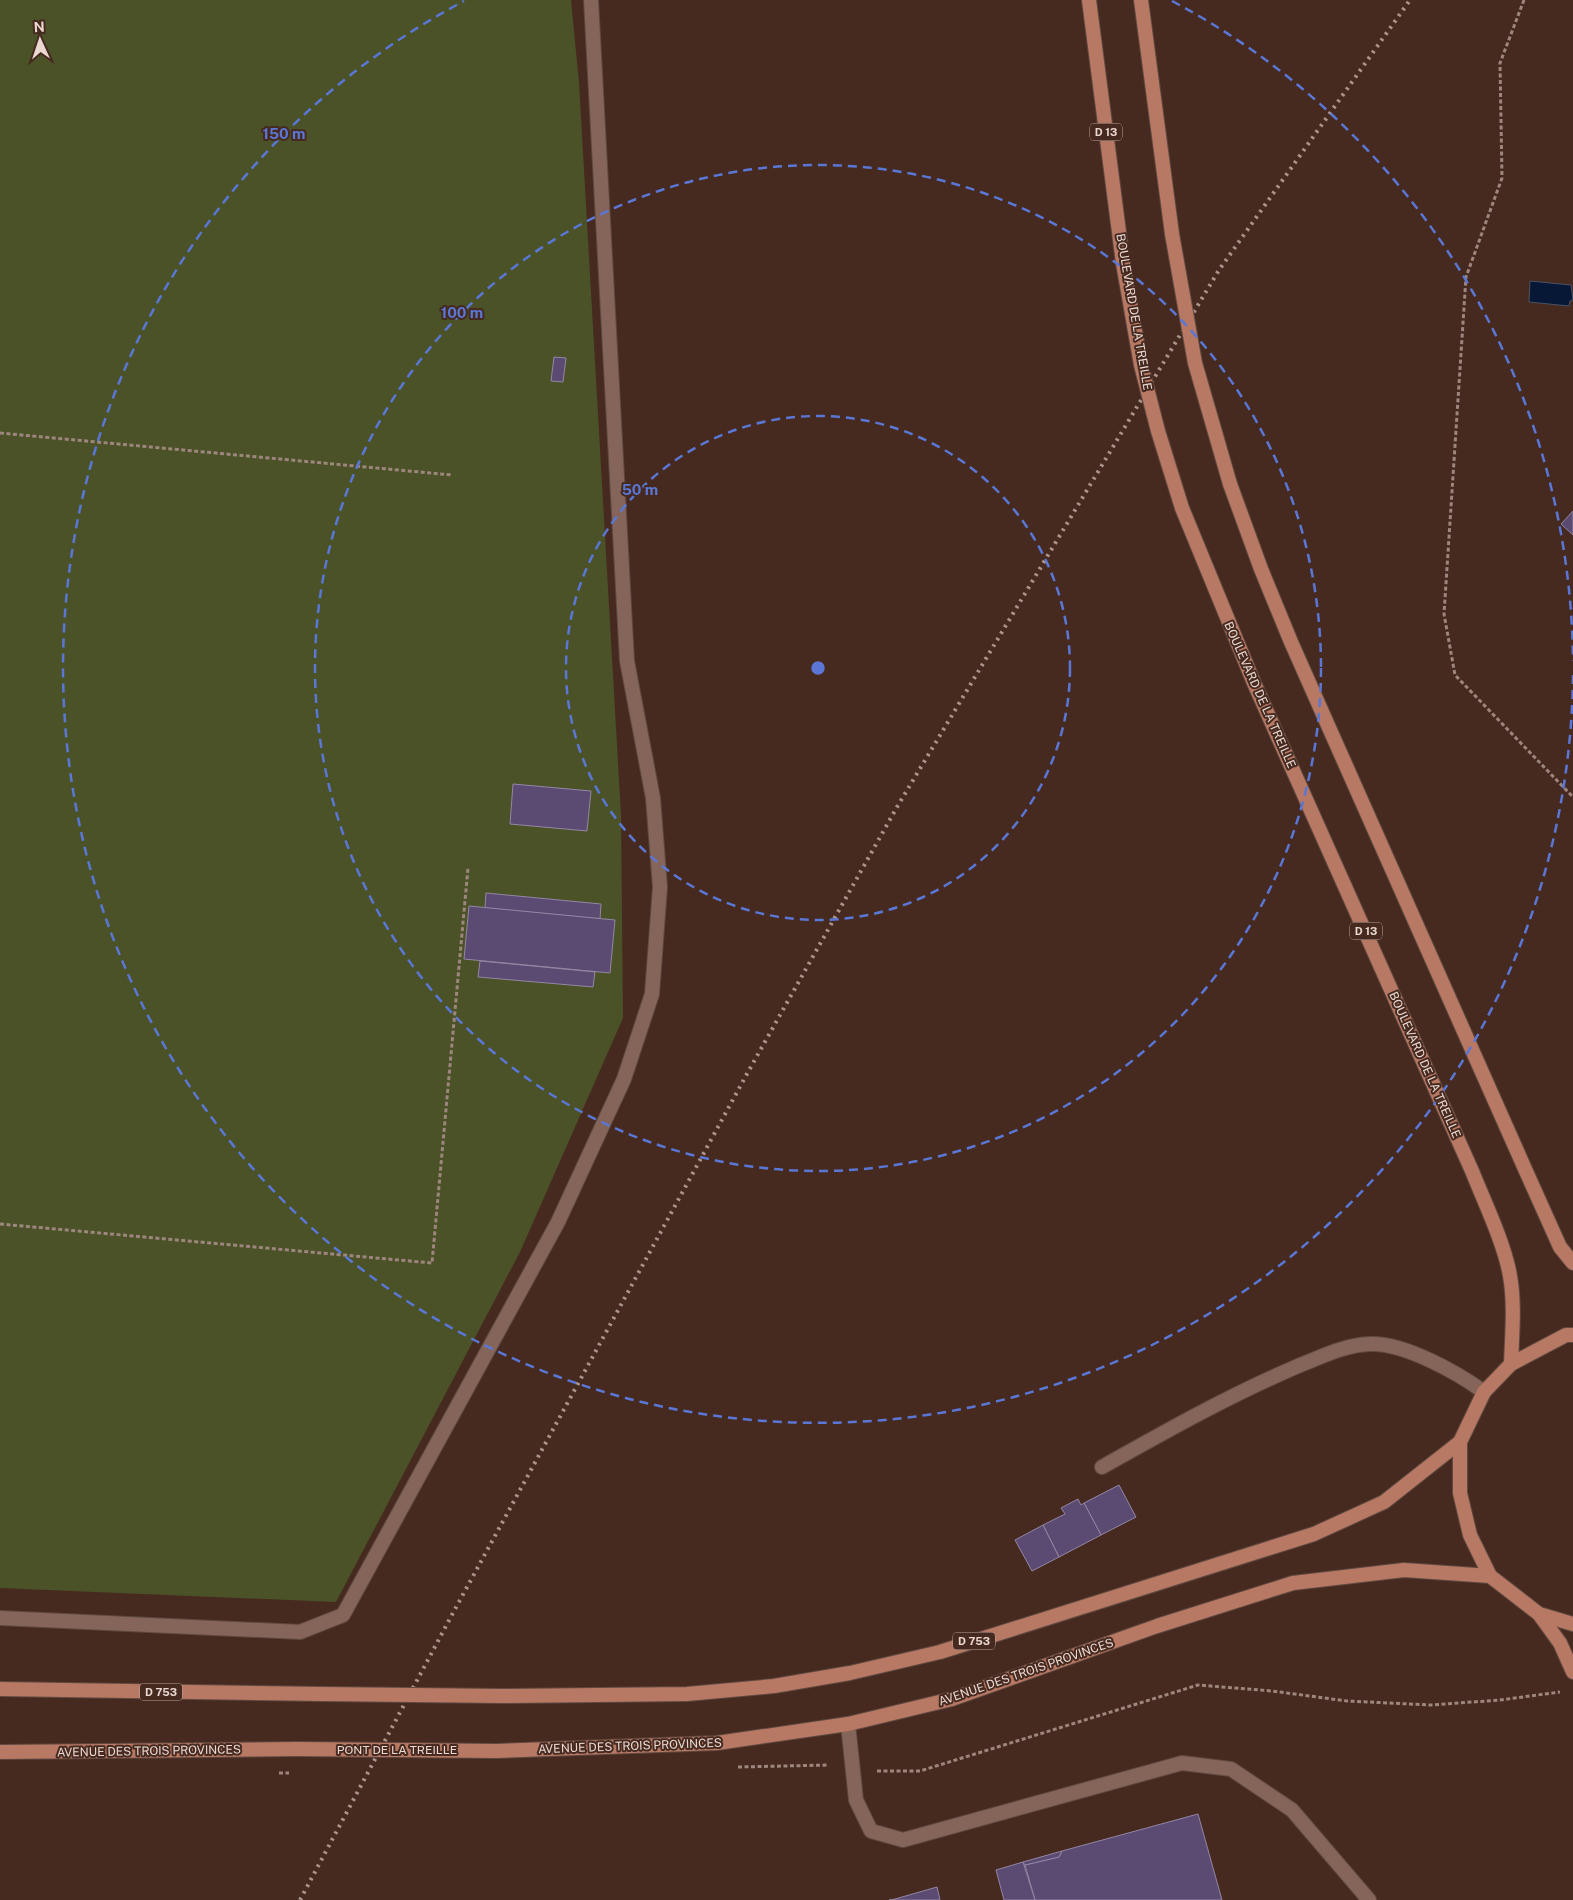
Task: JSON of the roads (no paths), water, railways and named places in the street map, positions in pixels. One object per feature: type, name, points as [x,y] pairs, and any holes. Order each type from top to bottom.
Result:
[{"type":"main road","name":"BOULEVARD DE LA TREILLE","points":[[1089,0],[1123,263],[1141,365],[1158,431],[1182,508],[1254,683],[1472,1171],[1494,1226],[1510,1274],[1513,1316],[1511,1364]]},
{"type":"main road","points":[[1141,0],[1172,234],[1196,363],[1230,484],[1261,569],[1291,642],[1454,1012],[1560,1247],[1573,1262]]},
{"type":"main road","points":[[1573,1335],[1566,1335],[1511,1364],[1484,1392],[1460,1442],[1460,1494],[1470,1536],[1490,1576],[1539,1614],[1560,1643],[1573,1672]]},
{"type":"main road","name":"D 753","points":[[0,1688],[502,1696],[687,1694],[774,1686],[850,1673],[940,1652],[1314,1534],[1384,1502],[1460,1442]]},
{"type":"main road","name":"AVENUE DES TROIS PROVINCES","points":[[496,1751],[718,1743],[848,1724],[952,1699],[1157,1626],[1293,1583],[1404,1570],[1490,1576]]},
{"type":"main road","points":[[1539,1614],[1573,1624]]},
{"type":"main road","name":"AVENUE DES TROIS PROVINCES","points":[[0,1752],[297,1749]]},
{"type":"main road","name":"PONT DE LA TREILLE","points":[[297,1749],[496,1751]]},
{"type":"street","points":[[0,1618],[300,1632],[343,1615],[558,1222],[624,1079],[652,994],[660,887],[653,798],[628,661],[591,0]]},
{"type":"street","points":[[1102,1467],[1206,1408],[1343,1348],[1371,1343],[1393,1347],[1429,1360],[1463,1376],[1484,1392]]},
{"type":"street","points":[[848,1724],[856,1800],[872,1831],[903,1840],[1182,1763],[1231,1769],[1292,1810],[1369,1900]]},
{"type":"water","points":[[1530,281],[1571,285],[1573,300],[1570,301],[1569,306],[1529,302]]},
{"type":"railway","points":[[300,1900],[454,1611],[748,1072],[897,807],[1219,270],[1410,0]]}]
